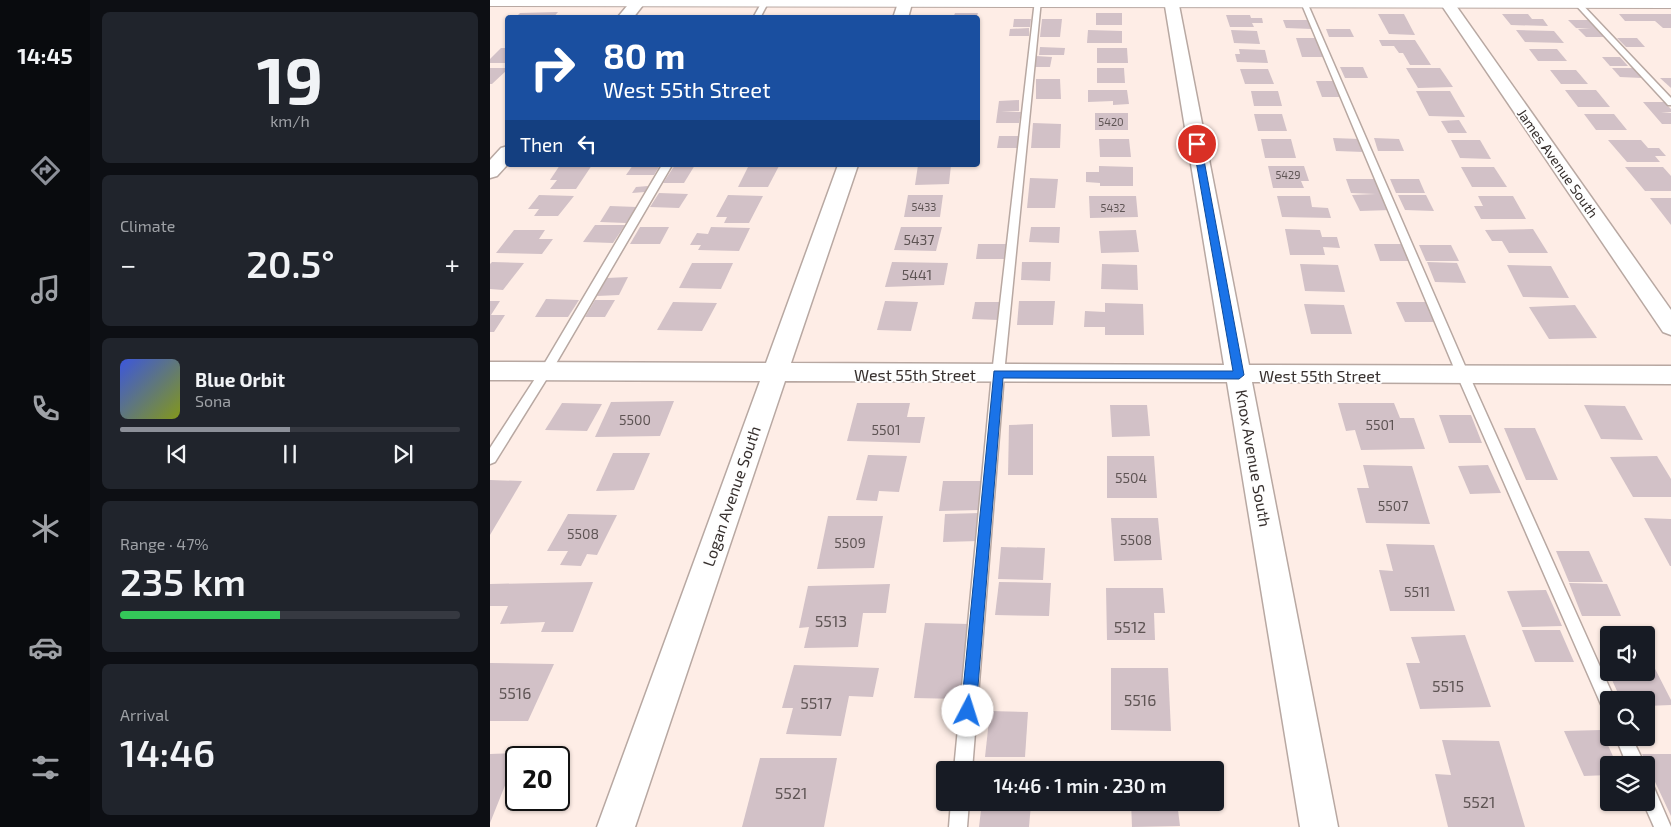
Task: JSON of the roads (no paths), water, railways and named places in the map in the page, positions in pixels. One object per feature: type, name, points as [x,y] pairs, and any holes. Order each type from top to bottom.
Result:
[{"type":"street","points":[[627,15],[639,1]]},
{"type":"street","points":[[492,3],[639,1],[1575,1],[1671,3]]},
{"type":"street","points":[[901,15],[906,1]]},
{"type":"street","name":"Knox Avenue South","points":[[1171,1],[1320,827]]},
{"type":"street","name":"James Avenue South","points":[[1446,1],[1671,327]]},
{"type":"street","points":[[490,172],[505,155]]},
{"type":"street","name":"Logan Avenue South","points":[[616,827],[847,167]]},
{"type":"street","name":"West 55th Street","points":[[490,371],[1671,376]]},
{"type":"lane","points":[[758,15],[766,1]]},
{"type":"lane","points":[[964,761],[998,374],[1038,1]]},
{"type":"lane","points":[[1304,1],[1463,376],[1603,691]]},
{"type":"lane","points":[[1575,1],[1671,102]]},
{"type":"lane","points":[[490,458],[546,372],[558,348],[667,167]]},
{"type":"lane","points":[[1655,809],[1663,827]]},
{"type":"lane","points":[[958,827],[959,811]]}]
